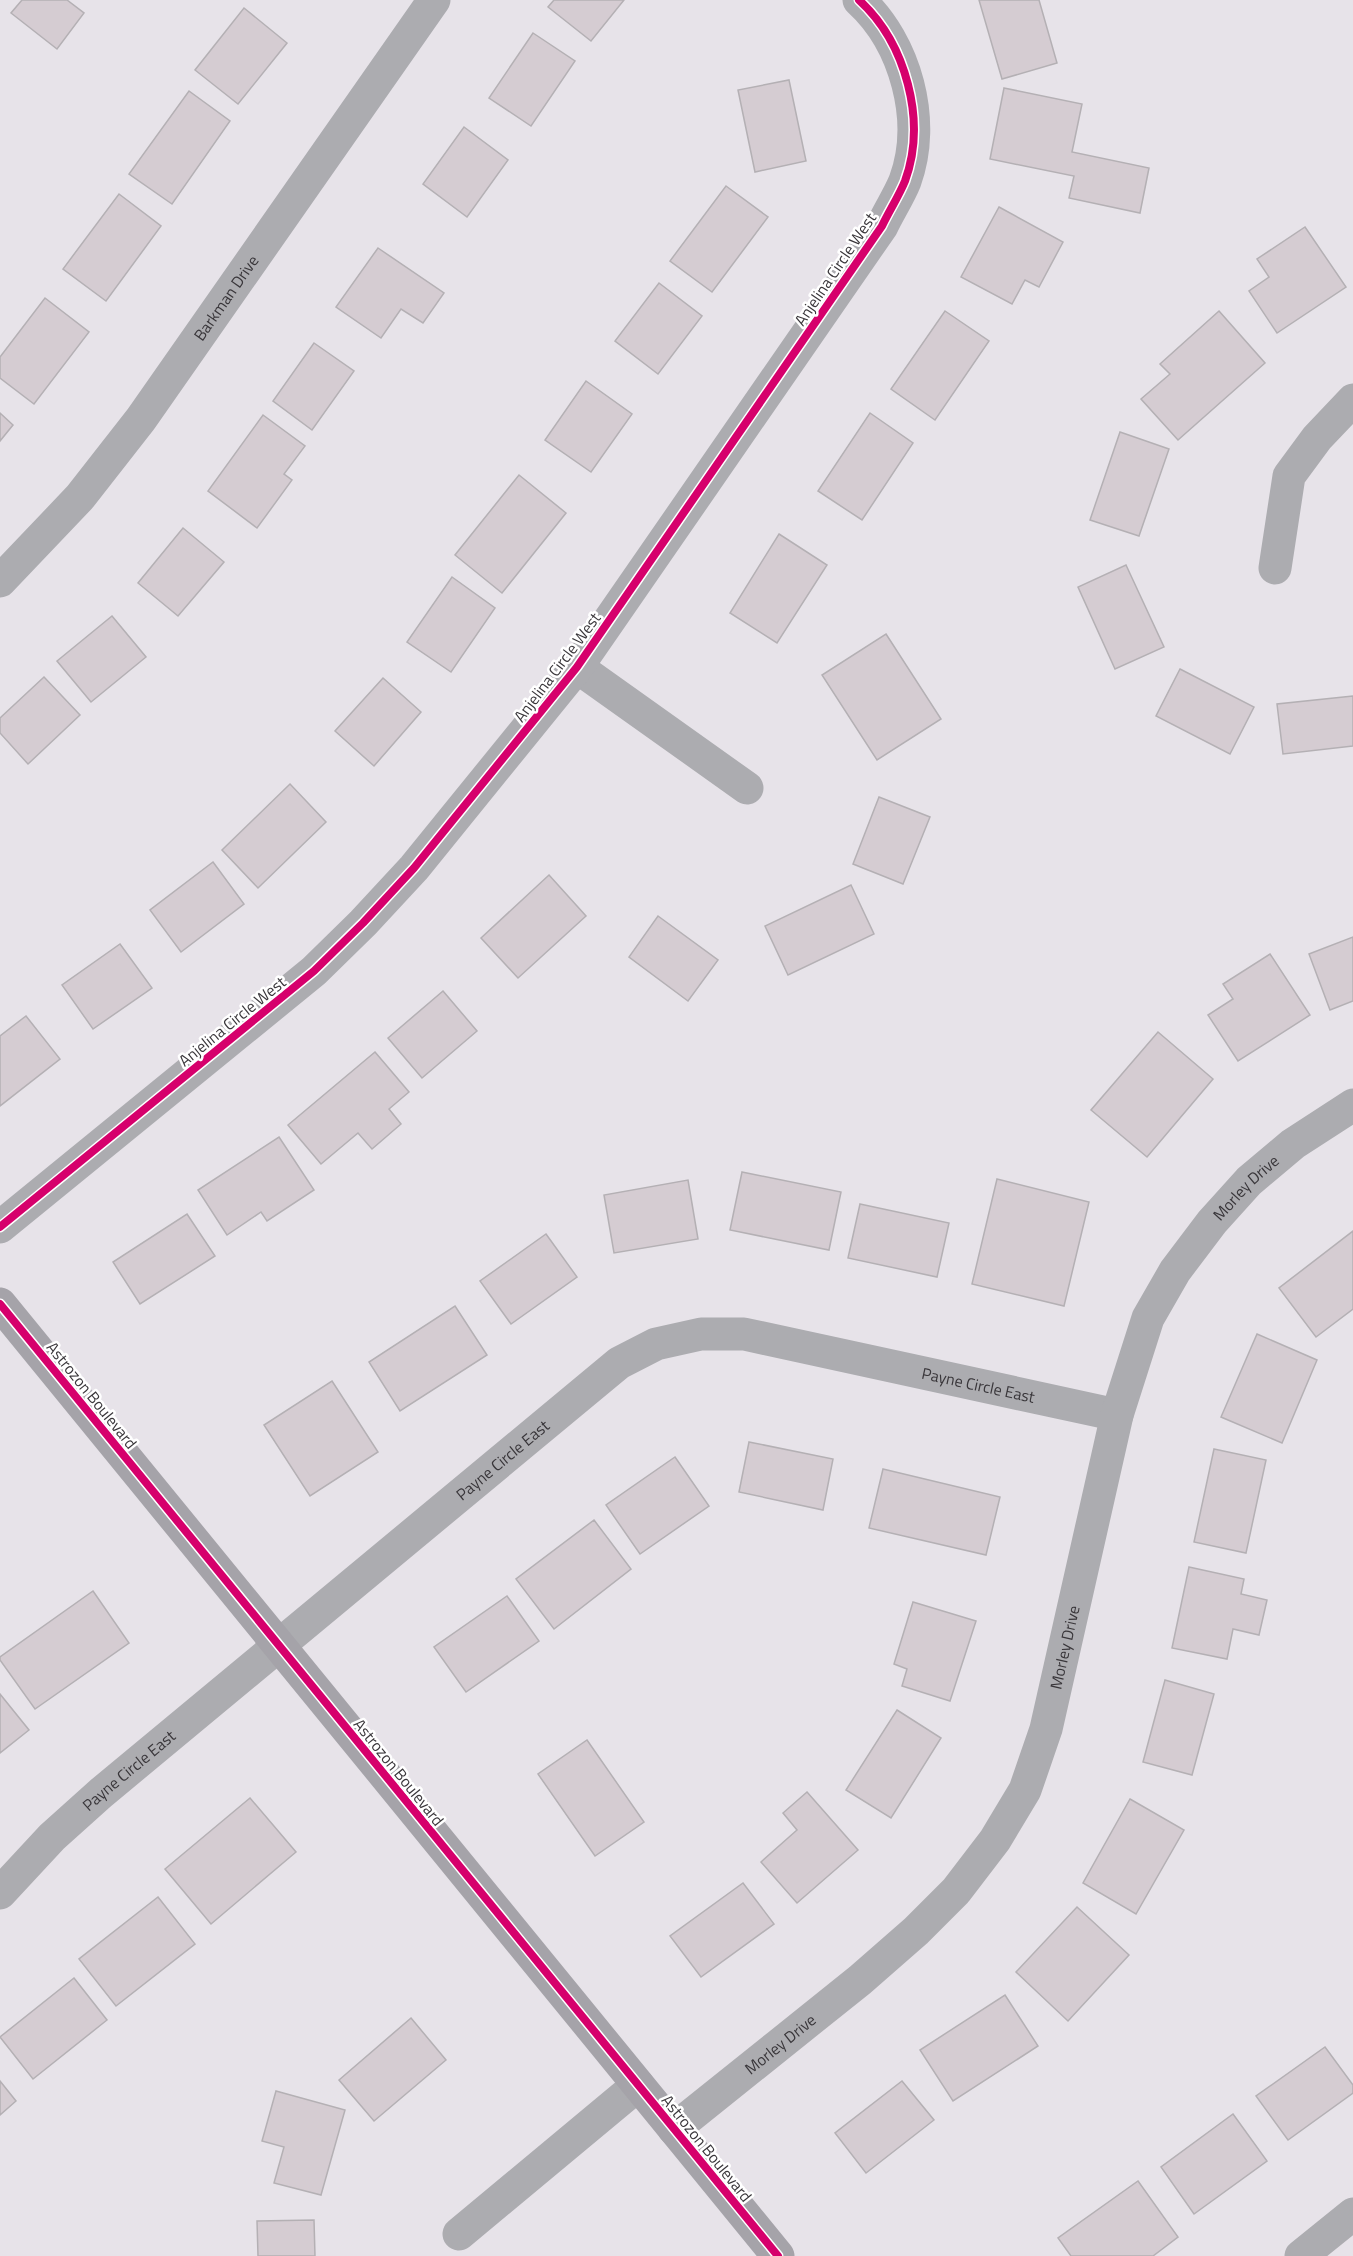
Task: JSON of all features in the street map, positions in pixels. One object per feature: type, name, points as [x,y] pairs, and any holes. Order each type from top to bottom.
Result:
[{"type":"main road","name":"Astrozon Boulevard","points":[[0,1304],[778,2256]]},
{"type":"street","name":"Barkman Drive","points":[[0,581],[80,497],[141,419],[434,0]]},
{"type":"street","name":"Anjelina Circle West","points":[[0,1227],[314,971],[414,868],[577,667],[882,226],[905,181],[915,132],[911,90],[896,53],[872,12],[860,0]]},
{"type":"street","points":[[1275,568],[1289,476],[1317,438],[1353,400]]},
{"type":"street","name":"Anjelina Circle West","points":[[577,667],[747,788]]},
{"type":"street","name":"Morley Drive","points":[[674,2129],[860,1980],[916,1931],[956,1891],[995,1840],[1025,1790],[1046,1729],[1118,1415],[1148,1318],[1175,1271],[1212,1222],[1249,1181],[1293,1144],[1343,1109],[1353,1105]]},
{"type":"street","name":"Payne Circle East","points":[[0,1893],[52,1837],[278,1645],[619,1363],[656,1344],[701,1334],[744,1334],[1118,1415]]},
{"type":"street","points":[[459,2234],[638,2085]]},
{"type":"street","points":[[1301,2256],[1353,2214]]},
{"type":"building","points":[[22,0],[67,0],[84,13],[57,49],[11,13]]},
{"type":"building","points":[[554,0],[624,0],[591,41],[548,7]]},
{"type":"building","points":[[979,0],[1039,0],[1057,63],[1002,79]]},
{"type":"building","points":[[244,8],[287,43],[238,104],[195,70]]},
{"type":"building","points":[[533,33],[575,61],[531,126],[489,98]]},
{"type":"building","points":[[789,80],[806,161],[755,172],[738,90]]},
{"type":"building","points":[[1004,88],[1082,104],[1072,152],[1149,168],[1140,213],[1069,198],[1074,176],[990,159]]},
{"type":"building","points":[[189,91],[230,121],[172,204],[129,174]]},
{"type":"building","points":[[464,127],[508,160],[467,217],[423,184]]},
{"type":"building","points":[[726,186],[768,217],[712,292],[670,261]]},
{"type":"building","points":[[119,194],[161,226],[106,301],[63,269]]},
{"type":"building","points":[[999,207],[1063,242],[1039,287],[1025,280],[1012,304],[961,277]]},
{"type":"building","points":[[1305,227],[1346,287],[1277,333],[1249,291],[1269,277],[1257,259]]},
{"type":"building","points":[[378,248],[444,293],[423,323],[401,309],[381,338],[336,307]]},
{"type":"building","points":[[659,283],[702,316],[658,374],[615,341]]},
{"type":"building","points":[[45,298],[89,332],[34,404],[0,378],[0,357]]},
{"type":"building","points":[[945,311],[989,341],[935,420],[891,389]]},
{"type":"building","points":[[1219,311],[1265,363],[1178,440],[1141,399],[1170,374],[1160,364]]},
{"type":"building","points":[[314,343],[354,371],[312,430],[273,401]]},
{"type":"building","points":[[586,381],[632,414],[591,472],[545,440]]},
{"type":"building","points":[[0,413],[13,425],[0,441]]},
{"type":"building","points":[[870,413],[913,443],[862,520],[818,491]]},
{"type":"building","points":[[263,415],[305,446],[284,474],[292,480],[257,528],[208,491]]},
{"type":"building","points":[[1120,432],[1169,449],[1139,536],[1090,520]]},
{"type":"building","points":[[519,475],[566,513],[502,593],[455,555]]},
{"type":"building","points":[[183,528],[224,562],[178,616],[138,583]]},
{"type":"building","points":[[779,534],[827,565],[777,643],[730,613]]},
{"type":"building","points":[[1126,565],[1164,647],[1115,669],[1078,587]]},
{"type":"building","points":[[452,577],[495,608],[451,672],[407,642]]},
{"type":"building","points":[[112,616],[146,657],[91,702],[57,661]]},
{"type":"building","points":[[886,634],[941,719],[877,760],[822,675]]},
{"type":"building","points":[[1180,669],[1254,707],[1230,754],[1156,716]]},
{"type":"building","points":[[44,677],[80,715],[28,764],[0,733],[0,718]]},
{"type":"building","points":[[383,678],[421,712],[374,766],[335,731]]},
{"type":"building","points":[[1353,696],[1353,746],[1283,754],[1277,704]]},
{"type":"building","points":[[290,784],[326,822],[258,888],[222,850]]},
{"type":"building","points":[[879,797],[930,817],[903,884],[853,864]]},
{"type":"building","points":[[213,862],[244,904],[181,952],[150,910]]},
{"type":"building","points":[[549,875],[586,916],[518,978],[481,938]]},
{"type":"building","points":[[851,885],[874,934],[788,975],[765,926]]},
{"type":"building","points":[[658,916],[718,960],[688,1001],[629,957]]},
{"type":"building","points":[[1353,937],[1353,1001],[1330,1010],[1309,954]]},
{"type":"building","points":[[120,944],[152,988],[93,1029],[62,985]]},
{"type":"building","points":[[1270,954],[1310,1015],[1238,1061],[1208,1015],[1233,999],[1223,984]]},
{"type":"building","points":[[443,991],[477,1031],[422,1078],[388,1038]]},
{"type":"building","points":[[26,1016],[60,1059],[0,1106],[0,1036]]},
{"type":"building","points":[[1158,1032],[1213,1079],[1147,1157],[1091,1110]]},
{"type":"building","points":[[375,1052],[409,1092],[389,1109],[401,1124],[372,1149],[358,1133],[321,1164],[288,1125]]},
{"type":"building","points":[[279,1137],[314,1190],[267,1221],[261,1212],[227,1235],[198,1190]]},
{"type":"building","points":[[742,1172],[841,1192],[829,1250],[730,1230]]},
{"type":"building","points":[[997,1179],[1089,1202],[1064,1306],[972,1284]]},
{"type":"building","points":[[688,1180],[698,1239],[614,1253],[604,1195]]},
{"type":"building","points":[[860,1204],[949,1223],[937,1277],[848,1258]]},
{"type":"building","points":[[187,1214],[215,1256],[140,1304],[113,1262]]},
{"type":"building","points":[[1353,1231],[1353,1309],[1316,1337],[1279,1288]]},
{"type":"building","points":[[546,1234],[577,1277],[511,1324],[480,1281]]},
{"type":"building","points":[[455,1306],[487,1355],[400,1411],[369,1362]]},
{"type":"building","points":[[1257,1334],[1317,1360],[1282,1443],[1221,1417]]},
{"type":"building","points":[[332,1381],[378,1452],[310,1496],[264,1425]]},
{"type":"building","points":[[749,1442],[833,1459],[823,1510],[739,1492]]},
{"type":"building","points":[[1214,1449],[1266,1460],[1246,1553],[1194,1542]]},
{"type":"building","points":[[675,1457],[709,1506],[640,1554],[606,1505]]},
{"type":"building","points":[[883,1469],[1000,1497],[986,1555],[869,1528]]},
{"type":"building","points":[[594,1520],[631,1569],[554,1629],[516,1579]]},
{"type":"building","points":[[1189,1567],[1244,1579],[1241,1594],[1267,1600],[1259,1635],[1233,1629],[1227,1659],[1172,1648]]},
{"type":"building","points":[[93,1591],[129,1643],[35,1709],[0,1657]]},
{"type":"building","points":[[507,1596],[539,1641],[466,1692],[434,1647]]},
{"type":"building","points":[[913,1602],[976,1621],[950,1701],[902,1686],[907,1669],[894,1664]]},
{"type":"building","points":[[1165,1680],[1214,1694],[1192,1775],[1143,1762]]},
{"type":"building","points":[[0,1694],[29,1730],[0,1753]]},
{"type":"building","points":[[897,1710],[941,1738],[891,1818],[846,1790]]},
{"type":"building","points":[[587,1740],[644,1822],[595,1856],[538,1774]]},
{"type":"building","points":[[807,1792],[858,1850],[797,1903],[761,1862],[797,1830],[783,1813]]},
{"type":"building","points":[[250,1798],[296,1852],[211,1924],[165,1869]]},
{"type":"building","points":[[1130,1799],[1184,1830],[1136,1914],[1083,1883]]},
{"type":"building","points":[[743,1883],[774,1924],[701,1977],[670,1936]]},
{"type":"building","points":[[158,1897],[195,1944],[116,2006],[79,1959]]},
{"type":"building","points":[[1077,1907],[1129,1955],[1068,2021],[1016,1972]]},
{"type":"building","points":[[74,1978],[107,2020],[33,2079],[0,2037]]},
{"type":"building","points":[[1005,1995],[1038,2046],[953,2101],[920,2050]]},
{"type":"building","points":[[411,2018],[446,2060],[374,2121],[339,2080]]},
{"type":"building","points":[[1325,2047],[1353,2085],[1353,2093],[1288,2140],[1256,2096]]},
{"type":"building","points":[[0,2081],[16,2101],[0,2115]]},
{"type":"building","points":[[902,2081],[934,2120],[866,2173],[835,2133]]},
{"type":"building","points":[[276,2091],[345,2110],[321,2195],[274,2183],[284,2147],[262,2141]]},
{"type":"building","points":[[1233,2114],[1267,2161],[1194,2214],[1161,2167]]},
{"type":"building","points":[[1138,2181],[1178,2237],[1153,2256],[1071,2256],[1058,2238]]},
{"type":"building","points":[[314,2220],[315,2256],[258,2256],[257,2221]]},
{"type":"cycle path","points":[[0,1227],[314,971],[414,868],[577,667],[882,226],[905,181],[914,133],[913,109],[908,84],[889,38],[859,0]]},
{"type":"cycle path","points":[[0,1304],[778,2256]]}]
